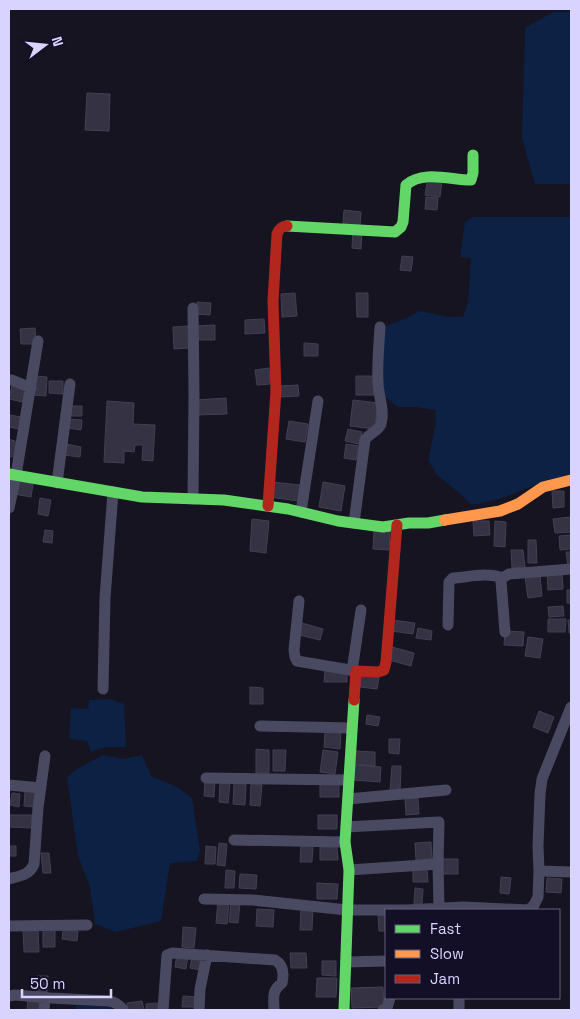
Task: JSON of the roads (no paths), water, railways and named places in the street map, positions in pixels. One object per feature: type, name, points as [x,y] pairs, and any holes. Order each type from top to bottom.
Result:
[{"type":"street","points":[[268,506],[276,391],[273,302],[277,234],[279,229],[281,226],[284,226],[395,232],[401,227],[406,185],[408,182],[412,179],[426,177],[471,180],[473,156]]},
{"type":"street","points":[[193,308],[193,499]]},
{"type":"street","points":[[354,523],[365,440],[368,435],[378,429],[381,419],[382,407],[378,383],[380,328]]},
{"type":"street","points":[[9,508],[12,474],[31,388],[38,341]]},
{"type":"street","points":[[9,380],[31,388]]},
{"type":"street","points":[[57,483],[70,384]]},
{"type":"street","points":[[301,512],[318,401]]},
{"type":"street","points":[[12,474],[142,497],[224,500],[268,506],[338,521],[383,527],[409,523],[428,523],[500,511],[518,504],[543,487],[571,480]]},
{"type":"street","points":[[103,688],[106,598],[113,492]]},
{"type":"street","points":[[299,601],[294,650],[297,661],[354,671],[378,672],[384,670],[397,525]]},
{"type":"street","points":[[502,578],[509,574],[571,569]]},
{"type":"street","points":[[448,625],[449,582],[453,578],[494,575],[502,578]]},
{"type":"street","points":[[502,578],[505,632]]},
{"type":"street","points":[[344,1010],[349,870],[345,842],[354,671],[361,610]]},
{"type":"street","points":[[530,909],[538,897],[538,846],[542,779],[571,707]]},
{"type":"street","points":[[260,726],[352,728]]},
{"type":"street","points":[[9,879],[28,873],[34,864],[40,788],[45,756]]},
{"type":"street","points":[[206,778],[348,780]]},
{"type":"street","points":[[9,785],[40,788]]},
{"type":"street","points":[[348,799],[446,790]]},
{"type":"street","points":[[346,827],[439,822],[439,908]]},
{"type":"street","points":[[234,840],[345,842]]},
{"type":"street","points":[[349,870],[438,864]]},
{"type":"street","points":[[539,871],[571,872]]},
{"type":"street","points":[[204,899],[253,900],[347,910],[385,910]]},
{"type":"street","points":[[423,909],[463,907],[507,909]]},
{"type":"street","points":[[9,926],[87,925]]},
{"type":"street","points":[[163,1010],[167,955],[172,953],[275,960],[279,962],[284,975],[282,983],[274,990],[274,1010]]},
{"type":"street","points":[[199,1010],[200,989],[207,955]]},
{"type":"street","points":[[346,962],[385,961]]},
{"type":"street","points":[[9,996],[115,1002],[123,1010]]},
{"type":"street","points":[[44,1010],[46,998]]},
{"type":"street","points":[[384,1010],[387,1008],[390,999]]},
{"type":"water","points":[[553,12],[571,12],[571,184],[535,184],[522,138],[525,28]]},
{"type":"water","points":[[473,217],[571,217],[571,477],[548,480],[500,499],[472,505],[437,475],[428,460],[436,422],[435,410],[398,407],[385,397],[380,386],[383,327],[420,311],[448,317],[463,317],[468,302],[471,258],[460,257],[465,222]]},
{"type":"water","points":[[110,699],[124,704],[126,747],[105,747],[91,752],[87,741],[69,739],[71,708],[88,709],[89,700]]},
{"type":"water","points":[[103,755],[123,759],[142,755],[151,776],[177,787],[192,798],[200,851],[197,861],[170,863],[161,921],[116,932],[95,924],[90,887],[78,856],[67,777],[77,769]]},
{"type":"water","points":[[76,1005],[109,1007],[111,1010],[76,1010]]}]
